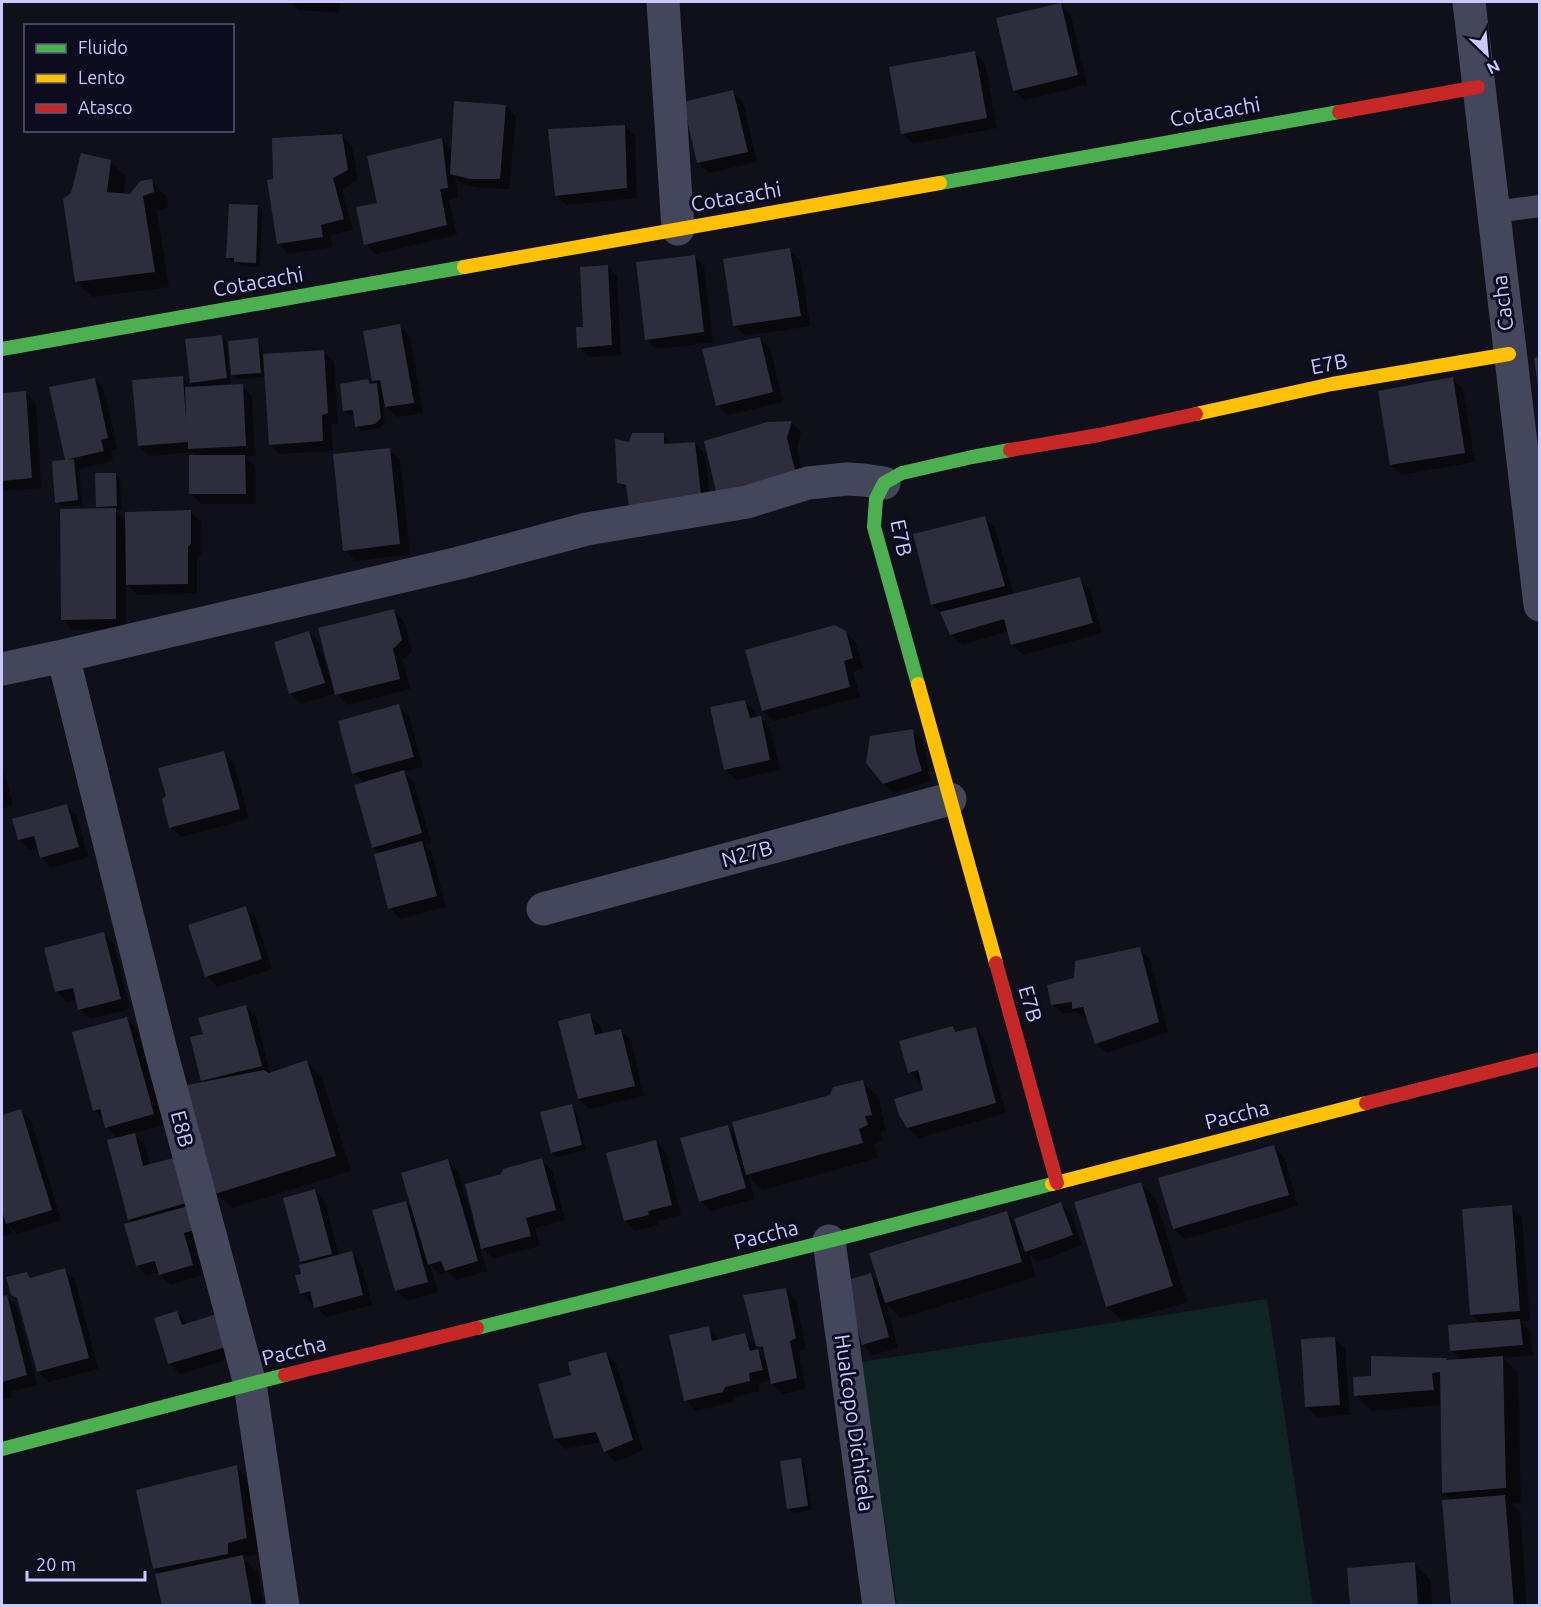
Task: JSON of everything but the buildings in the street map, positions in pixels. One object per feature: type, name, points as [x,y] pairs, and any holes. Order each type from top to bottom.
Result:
[{"type":"street","points":[[663,2],[678,229]]},
{"type":"street","name":"Cacha","points":[[1469,2],[1539,605]]},
{"type":"street","name":"Cotacachi","points":[[2,349],[1478,87]]},
{"type":"street","name":"E7B","points":[[1058,1183],[874,526],[876,500],[884,483],[902,473],[972,457],[1099,435],[1332,384],[1509,354]]},
{"type":"street","points":[[2,669],[459,563],[586,530],[747,502],[808,483],[847,479],[884,483]]},
{"type":"street","name":"E8B","points":[[63,656],[161,1051],[250,1384],[283,1605]]},
{"type":"street","name":"N27B","points":[[543,909],[950,799]]},
{"type":"street","name":"Paccha","points":[[2,1449],[250,1384],[829,1241],[1539,1059]]},
{"type":"street","name":"Hualcopo Dichicela","points":[[829,1241],[879,1605]]},
{"type":"lane","points":[[1493,212],[1539,206]]},
{"type":"green space","points":[[1267,1299],[1313,1605],[897,1605],[861,1362]]},
{"type":"traffic: fast","points":[[940,183],[1339,112]]},
{"type":"traffic: fast","points":[[2,349],[464,267]]},
{"type":"traffic: fast","points":[[918,684],[874,527],[876,499],[884,483],[902,473],[1010,450]]},
{"type":"traffic: fast","points":[[477,1328],[1052,1184]]},
{"type":"traffic: fast","points":[[2,1449],[285,1375]]},
{"type":"traffic: slow","points":[[464,267],[940,183]]},
{"type":"traffic: slow","points":[[1196,414],[1332,384],[1509,354]]},
{"type":"traffic: slow","points":[[918,684],[996,963]]},
{"type":"traffic: slow","points":[[1052,1184],[1366,1103]]},
{"type":"traffic: jam","points":[[1339,112],[1478,87]]},
{"type":"traffic: jam","points":[[1010,450],[1099,435],[1196,414]]},
{"type":"traffic: jam","points":[[996,963],[1057,1183]]},
{"type":"traffic: jam","points":[[1366,1103],[1540,1059]]},
{"type":"traffic: jam","points":[[285,1375],[477,1328]]}]
